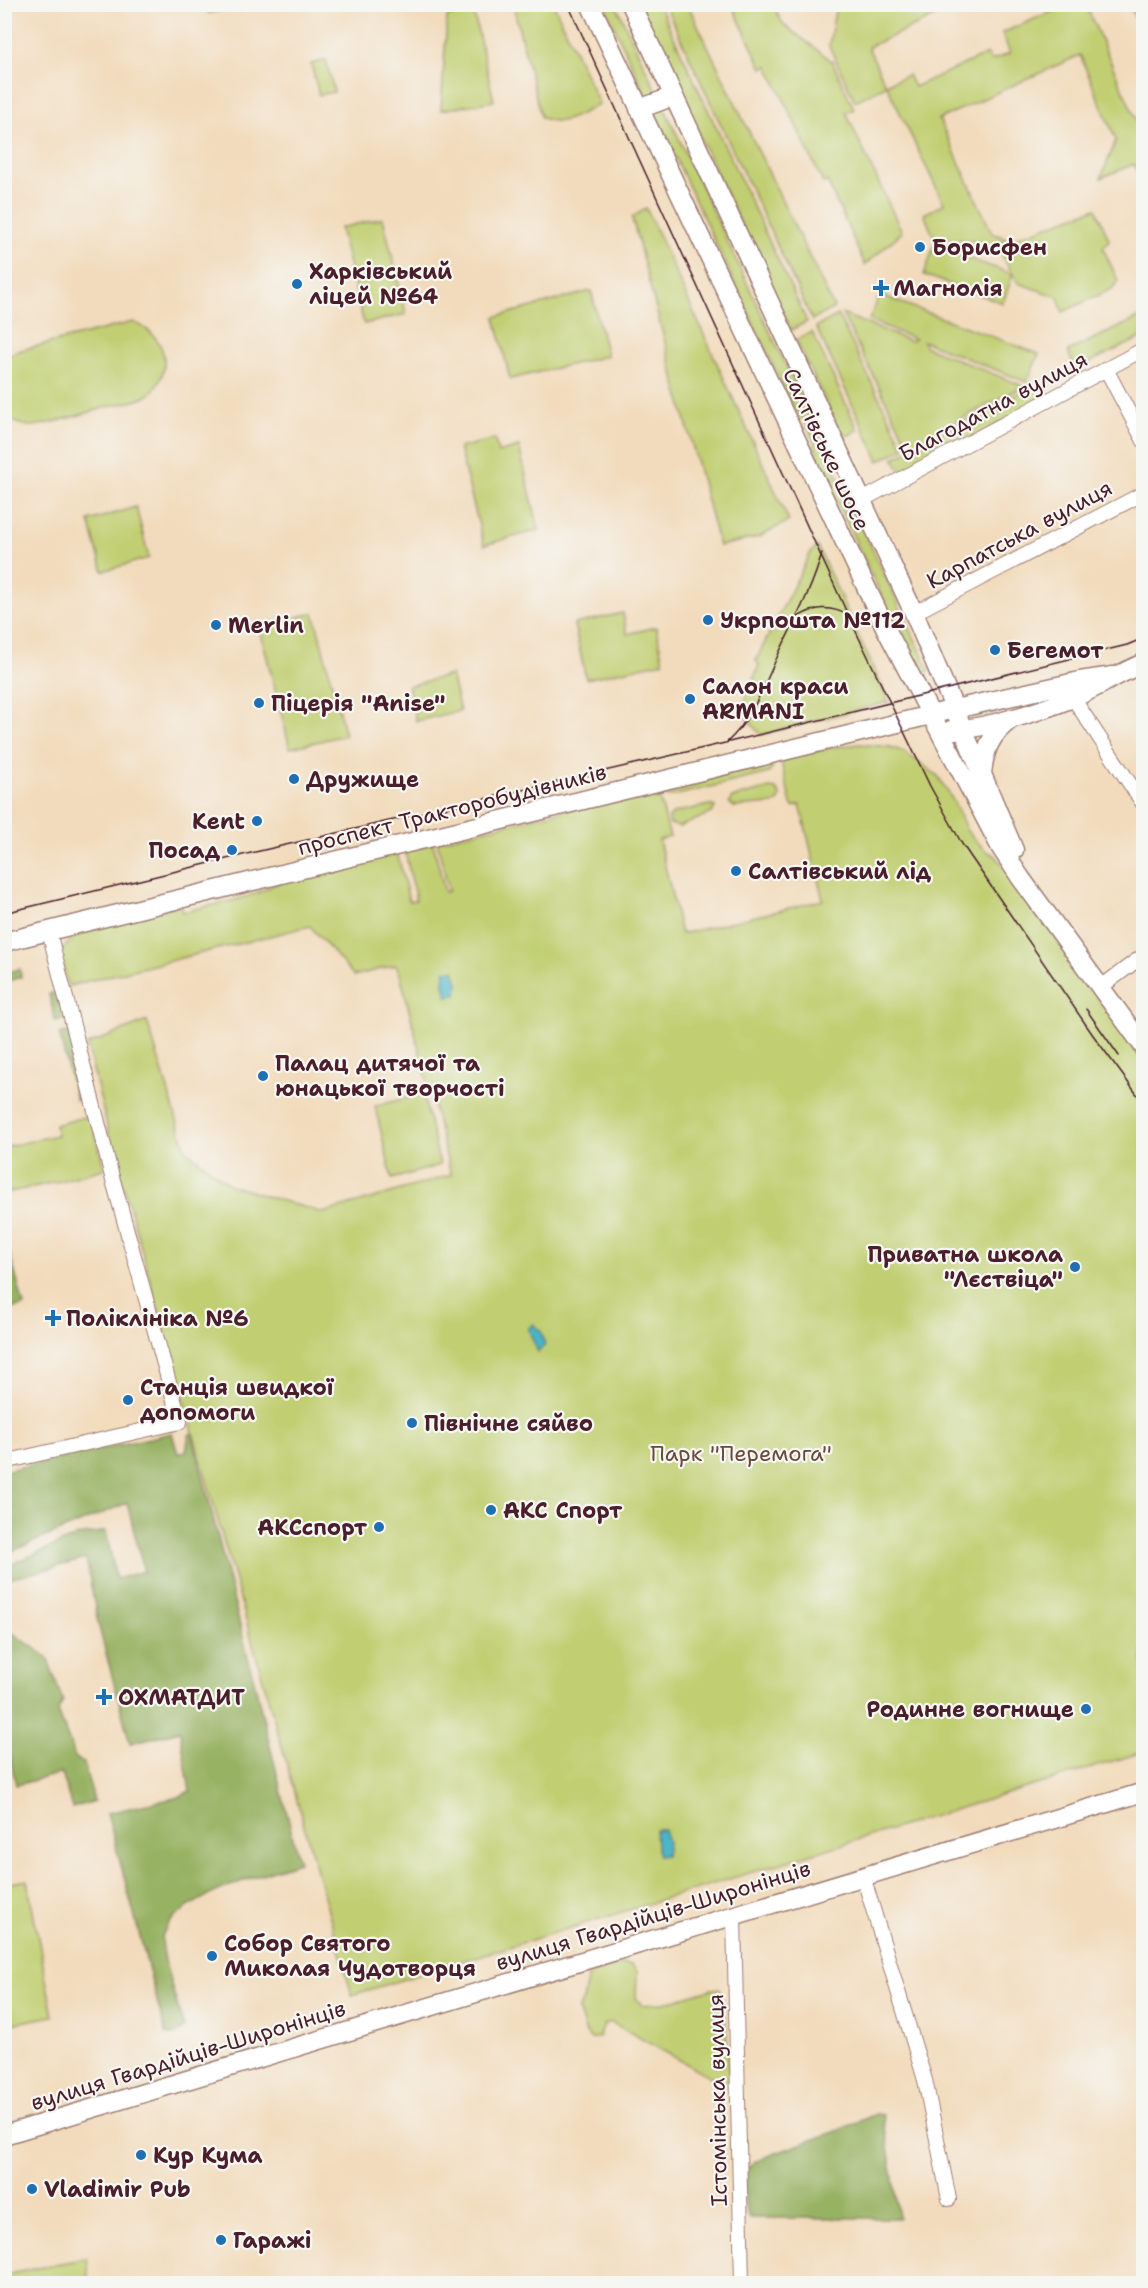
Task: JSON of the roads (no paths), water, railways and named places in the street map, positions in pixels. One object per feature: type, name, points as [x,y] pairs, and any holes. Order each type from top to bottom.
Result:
[{"type":"main road","name":"Салтівське шосе","points":[[591,4],[881,618],[934,723],[1001,848],[1143,1047]]},
{"type":"main road","name":"Салтівське шосе","points":[[631,4],[914,613],[1016,856],[1039,903]]},
{"type":"main road","points":[[639,109],[674,96]]},
{"type":"main road","name":"проспект Тракторобудівників","points":[[4,942],[910,721],[963,729],[1013,717],[1072,698],[1143,663]]},
{"type":"main road","name":"проспект Тракторобудівників","points":[[934,723],[955,709],[1080,681],[1113,676]]},
{"type":"main road","points":[[982,774],[983,757],[989,741],[1000,727],[1013,717]]},
{"type":"main road","name":"вулиця Гвардійців-Широнінців","points":[[4,2135],[1143,1792]]},
{"type":"street","name":"Благодатна вулиця","points":[[862,500],[1143,349]]},
{"type":"street","points":[[1106,369],[1143,441]]},
{"type":"street","name":"Карпатська вулиця","points":[[914,613],[1143,493]]},
{"type":"street","points":[[1072,698],[1141,796]]},
{"type":"street","points":[[4,1462],[180,1422],[111,1173],[49,932]]},
{"type":"street","points":[[1101,987],[1143,955]]},
{"type":"street","points":[[863,1876],[925,2080],[949,2199]]},
{"type":"street","name":"Істомінська вулиця","points":[[734,1916],[742,2283]]},
{"type":"water","points":[[454,970],[458,983],[457,995],[447,996],[444,984],[445,971]]},
{"type":"water","points":[[533,1324],[541,1332],[545,1345],[538,1352],[528,1329]]},
{"type":"water","points":[[655,1830],[664,1830],[668,1842],[666,1855],[659,1856]]},
{"type":"tram line","points":[[568,4],[848,615],[930,786],[962,844],[1093,1035],[1144,1104]]},
{"type":"tram line","points":[[727,742],[736,733],[758,700],[809,591],[822,553]]},
{"type":"tram line","points":[[795,619],[822,608],[836,610],[850,616]]},
{"type":"tram line","points":[[4,913],[725,743],[1127,645],[1144,638]]},
{"type":"tram line","points":[[1086,1009],[1119,1056]]},
{"type":"place","name":"Борисфен","points":[[920,247]]},
{"type":"place","name":"Харківський ліцей №64","points":[[297,284]]},
{"type":"place","name":"Магнолія","points":[[881,288]]},
{"type":"place","name":"Укрпошта №112","points":[[708,620]]},
{"type":"place","name":"Merlin","points":[[216,625]]},
{"type":"place","name":"Бегемот","points":[[995,650]]},
{"type":"place","name":"Салон краси ARMANI","points":[[690,699]]},
{"type":"place","name":"Піцерія \"Anise\"","points":[[259,703]]},
{"type":"place","name":"Дружище","points":[[294,779]]},
{"type":"place","name":"Kent","points":[[257,821]]},
{"type":"place","name":"Посад","points":[[232,850]]},
{"type":"place","name":"Салтівський лід","points":[[736,871]]},
{"type":"place","name":"Палац дитячої та юнацької творчості","points":[[263,1076]]},
{"type":"place","name":"Приватна школа \"Лєствіца\"","points":[[1075,1267]]},
{"type":"place","name":"Поліклініка №6","points":[[53,1318]]},
{"type":"place","name":"Станція швидкої допомоги","points":[[128,1400]]},
{"type":"place","name":"Північне сяйво","points":[[412,1423]]},
{"type":"place","name":"АКС Спорт","points":[[491,1510]]},
{"type":"place","name":"АКСспорт","points":[[379,1527]]},
{"type":"place","name":"ОХМАТДИТ","points":[[104,1697]]},
{"type":"place","name":"Родинне вогнище","points":[[1086,1709]]},
{"type":"place","name":"Собор Святого Миколая Чудотворця","points":[[212,1956]]},
{"type":"place","name":"Кур Кума","points":[[141,2155]]},
{"type":"place","name":"Vladimir Pub","points":[[32,2189]]},
{"type":"place","name":"Гаражі","points":[[221,2240]]},
{"type":"park label","name":"Парк \"Перемога\"","points":[[741,1453]]}]
